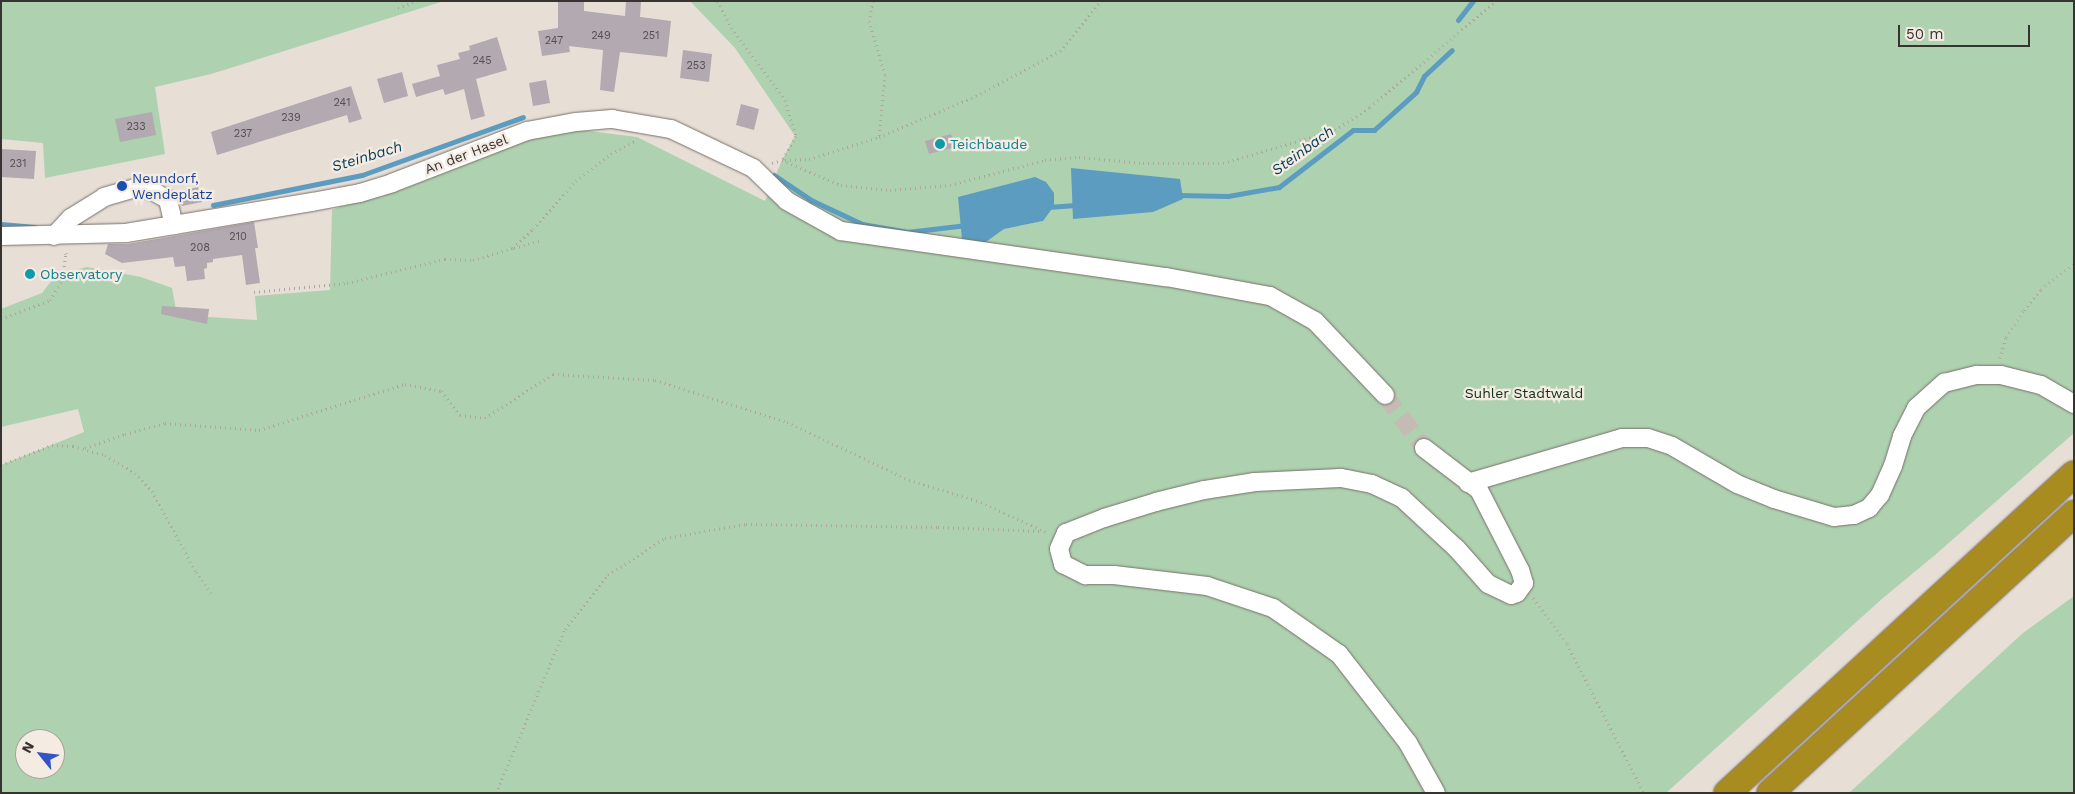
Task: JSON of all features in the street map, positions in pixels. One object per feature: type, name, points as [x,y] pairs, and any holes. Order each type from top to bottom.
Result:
[{"type":"highway","points":[[1727,793],[2074,474]]},
{"type":"highway","points":[[1770,793],[2074,513]]},
{"type":"street","name":"An der Hasel","points":[[1,236],[126,233],[360,193],[527,131],[576,122],[612,119],[671,129],[752,168],[786,201],[841,231],[1166,277],[1270,296],[1315,321],[1385,395]]},
{"type":"street","points":[[54,236],[70,218],[104,197],[136,188],[152,190],[168,200],[174,225]]},
{"type":"street","points":[[1468,482],[1622,438],[1648,438],[1672,446],[1737,484],[1774,499],[1834,517],[1854,515],[1869,508],[1880,496],[1893,466],[1902,436],[1916,408],[1935,389],[1956,379],[1977,375],[2000,375],[2041,385],[2074,404]]},
{"type":"street","points":[[1424,448],[1479,490],[1520,570],[1524,583],[1522,588],[1511,595],[1488,584],[1457,549],[1402,498],[1372,484],[1340,478],[1274,480],[1204,490],[1104,518],[1066,533],[1059,549],[1064,564],[1085,575],[1114,575],[1207,586],[1273,608],[1339,654],[1408,743],[1436,793]]},
{"type":"path","points":[[398,8],[416,1]]},
{"type":"path","points":[[718,1],[731,28],[785,100],[796,136],[782,160]]},
{"type":"path","points":[[873,1],[869,21],[885,75],[879,137]]},
{"type":"path","points":[[752,168],[782,160],[810,159],[879,137],[976,96],[1060,51],[1101,1]]},
{"type":"path","points":[[782,160],[842,185],[890,190],[950,185],[1045,160],[1079,157],[1143,162],[1223,162],[1334,130],[1370,107],[1496,1]]},
{"type":"path","points":[[513,248],[533,229],[576,180],[610,154],[660,126]]},
{"type":"path","points":[[1,319],[50,300],[62,281],[66,254],[54,236]]},
{"type":"path","points":[[254,292],[347,283],[445,259],[473,260],[539,241]]},
{"type":"path","points":[[2000,375],[2000,356],[2006,336],[2041,289],[2074,264]]},
{"type":"path","points":[[85,448],[165,423],[259,430],[405,384],[441,391],[460,415],[485,418],[553,374],[655,380],[788,422],[909,480],[981,502],[1046,532]]},
{"type":"path","points":[[1,465],[52,445],[85,448],[105,455],[135,473],[152,491],[196,572],[212,595]]},
{"type":"path","points":[[496,793],[565,629],[608,575],[665,538],[746,524],[938,527],[1066,533]]},
{"type":"path","points":[[1520,570],[1533,597],[1567,644],[1644,793]]},
{"type":"green space","points":[[1,1],[444,1],[211,74],[155,87],[165,154],[45,178],[43,143],[1,139]]},
{"type":"green space","name":"Suhler Stadtwald","points":[[690,1],[2074,1],[2074,433],[1883,598],[1666,793],[1,793],[1,465],[84,432],[78,409],[1,427],[1,309],[42,293],[56,275],[87,267],[141,277],[172,288],[177,315],[257,320],[255,296],[330,290],[332,210],[510,142],[581,130],[637,137],[765,201],[782,160],[795,136],[735,48]],"holes":[[[1053,193],[1043,221],[1004,229],[983,244]]]},
{"type":"green space","points":[[2074,596],[2074,793],[1849,793],[2023,633]]},
{"type":"water","points":[[1071,168],[1180,179],[1183,199],[1153,212],[1073,219]]},
{"type":"water","points":[[1035,177],[1046,182],[1054,193],[1054,206],[1043,221],[1004,229],[983,244],[962,239],[958,197]]},
{"type":"building","points":[[558,1],[584,1],[584,11],[625,16],[626,1],[641,1],[640,17],[671,21],[667,57],[620,52],[614,92],[600,90],[603,50],[569,46],[570,52],[542,56],[538,31],[558,28]]},
{"type":"building","points":[[497,37],[507,70],[476,79],[485,116],[471,120],[464,89],[445,95],[443,89],[416,97],[412,84],[440,76],[437,65],[460,59],[458,53],[470,50],[469,46]]},
{"type":"building","points":[[683,50],[712,54],[709,82],[680,78]]},
{"type":"building","points":[[402,72],[408,96],[384,103],[377,79]]},
{"type":"building","points":[[546,80],[550,103],[533,106],[529,83]]},
{"type":"building","points":[[351,86],[362,119],[349,123],[347,115],[217,155],[211,132]]},
{"type":"building","points":[[741,104],[759,109],[754,130],[736,125]]},
{"type":"building","points":[[152,112],[156,135],[120,142],[115,119]]},
{"type":"building","name":"Teichbaude","points":[[951,134],[955,147],[929,154],[925,141]]},
{"type":"building","points":[[1,149],[36,151],[34,179],[1,177]]},
{"type":"building","points":[[198,187],[202,202],[182,206],[178,192]]},
{"type":"building","points":[[254,222],[258,248],[255,248],[260,283],[246,285],[242,255],[213,259],[213,262],[207,263],[207,268],[204,269],[205,279],[187,281],[185,266],[175,267],[173,257],[122,263],[105,254],[108,244],[128,244]]},
{"type":"building","points":[[162,306],[209,309],[207,324],[161,314]]},
{"type":"waterway","name":"Steinbach","points":[[1458,20],[1473,1]]},
{"type":"waterway","name":"Steinbach","points":[[1177,195],[1228,196],[1279,187],[1353,130],[1374,130],[1416,92],[1424,76],[1452,50]]},
{"type":"waterway","name":"Steinbach","points":[[213,205],[362,175],[523,117]]},
{"type":"waterway","name":"Steinbach","points":[[774,175],[811,200],[862,224],[907,232],[967,225]]},
{"type":"waterway","points":[[1048,207],[1079,205]]},
{"type":"waterway","name":"Steinbach","points":[[1,224],[35,227]]},
{"type":"tunnel","points":[[1385,395],[1424,448]]},
{"type":"place","name":"Teichbaude","points":[[940,144]]},
{"type":"place","name":"Neundorf, Wendeplatz","points":[[122,186]]},
{"type":"place","name":"Observatory","points":[[30,274]]}]
